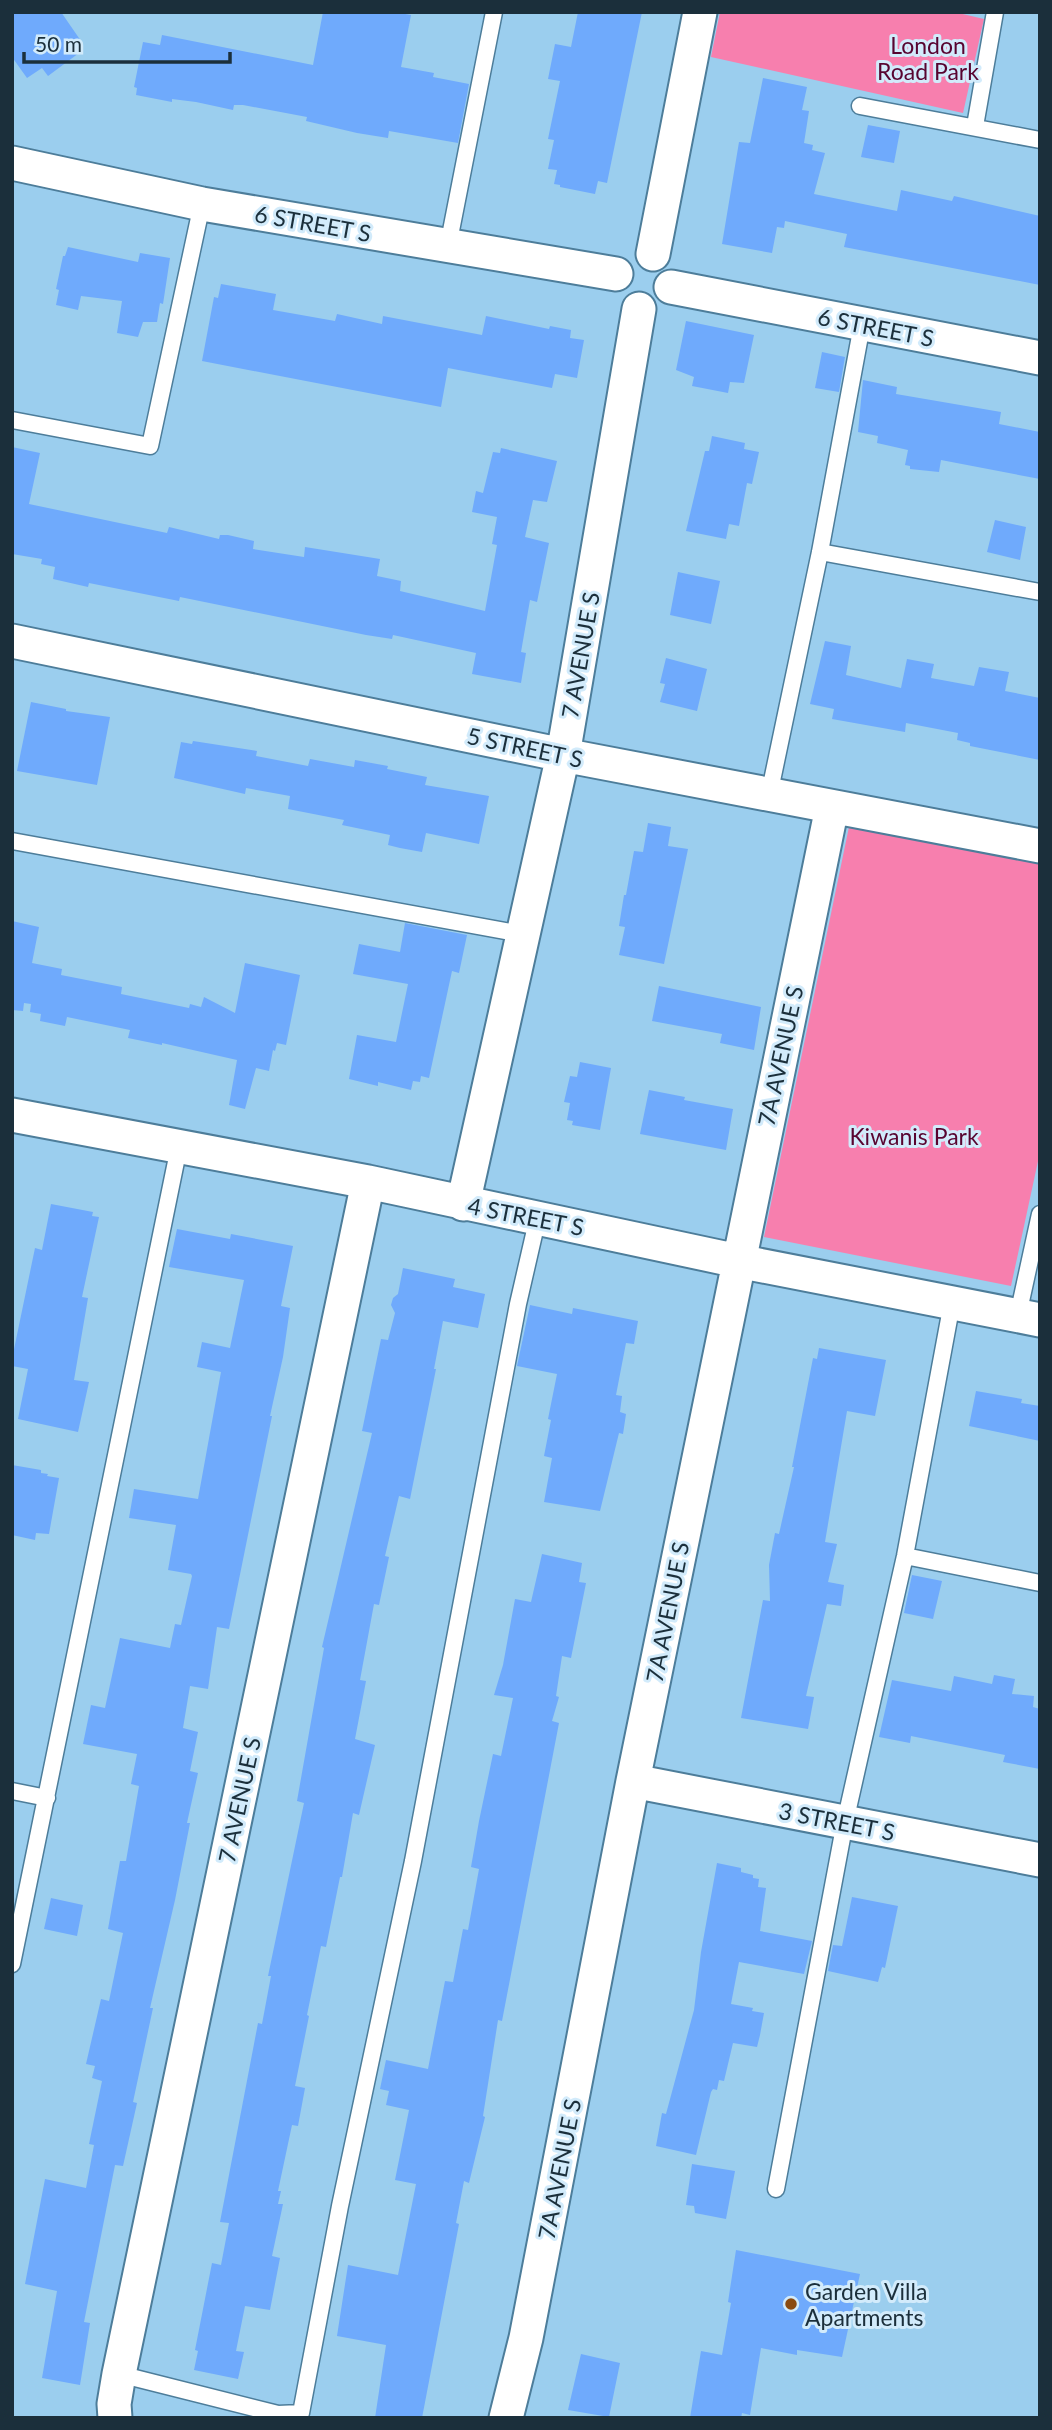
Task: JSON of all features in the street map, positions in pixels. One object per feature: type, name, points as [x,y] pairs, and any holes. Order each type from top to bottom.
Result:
[{"type":"street","points":[[653,254],[700,12]]},
{"type":"street","name":"6 STREET S","points":[[12,163],[202,204],[616,274]]},
{"type":"street","points":[[644,252],[653,254],[668,265],[672,274],[671,288],[665,300],[658,306],[639,309],[630,306],[618,293],[616,274],[626,258],[644,252]]},
{"type":"street","name":"6 STREET S","points":[[671,288],[1040,358]]},
{"type":"street","name":"7 AVENUE S","points":[[463,1204],[563,755],[639,309]]},
{"type":"street","name":"5 STREET S","points":[[12,641],[563,755],[1040,846]]},
{"type":"street","name":"7A AVENUE S","points":[[506,2418],[526,2338],[633,1781],[832,807]]},
{"type":"street","name":"4 STREET S","points":[[12,1117],[368,1182],[738,1261],[1029,1317]]},
{"type":"street","name":"7 AVENUE S","points":[[115,2418],[114,2404],[119,2375],[368,1182]]},
{"type":"street","name":"3 STREET S","points":[[633,1781],[1040,1860]]},
{"type":"lane","points":[[448,246],[494,12]]},
{"type":"lane","points":[[975,126],[995,12]]},
{"type":"lane","points":[[860,106],[1040,140]]},
{"type":"lane","points":[[12,420],[150,446],[202,204]]},
{"type":"lane","points":[[769,795],[820,552],[862,325]]},
{"type":"lane","points":[[820,552],[1040,592]]},
{"type":"lane","points":[[12,841],[522,934]]},
{"type":"lane","points":[[12,1964],[179,1147]]},
{"type":"lane","points":[[1029,1317],[1040,1214]]},
{"type":"lane","points":[[119,2375],[278,2414],[301,2413],[340,2206],[413,1861],[518,1304],[538,1217]]},
{"type":"lane","points":[[776,2189],[845,1822],[905,1556],[952,1303]]},
{"type":"lane","points":[[905,1556],[1040,1583]]},
{"type":"lane","points":[[12,1791],[47,1798]]},
{"type":"green space","name":"London Road Park","points":[[720,12],[954,12],[984,19],[963,113],[711,57]]},
{"type":"green space","name":"Kiwanis Park","points":[[850,822],[1040,858],[1040,1152],[1011,1286],[764,1237]]},
{"type":"building","points":[[12,12],[61,12],[81,41],[74,46],[79,53],[48,76],[42,68],[27,78],[12,57]]},
{"type":"building","points":[[323,12],[394,12],[411,15],[401,67],[434,73],[433,77],[469,84],[458,143],[389,131],[388,138],[357,133],[306,121],[307,117],[243,105],[234,105],[233,110],[196,102],[172,99],[172,102],[136,95],[137,88],[134,87],[143,42],[160,45],[162,35],[313,65]]},
{"type":"building","points":[[578,12],[642,12],[607,183],[598,181],[595,194],[554,184],[557,170],[548,169],[554,140],[548,139],[560,81],[548,79],[555,44],[571,47]]},
{"type":"building","points":[[763,78],[807,87],[802,110],[809,111],[804,143],[813,145],[812,150],[825,153],[814,194],[897,211],[901,190],[952,201],[954,196],[1040,216],[1040,285],[844,247],[847,234],[785,221],[784,228],[777,227],[772,253],[722,244],[739,142],[750,143]]},
{"type":"building","points":[[868,125],[900,131],[894,163],[861,157]]},
{"type":"building","points":[[68,247],[138,262],[140,253],[170,258],[163,304],[160,303],[157,322],[143,322],[138,337],[117,333],[122,301],[81,296],[78,310],[56,305],[59,290],[56,289],[63,256]]},
{"type":"building","points":[[221,284],[276,294],[273,310],[335,321],[337,314],[382,324],[383,316],[482,335],[486,316],[549,329],[550,326],[571,330],[570,338],[584,340],[577,378],[555,374],[552,388],[448,368],[441,407],[202,361],[214,297],[218,298]]},
{"type":"building","points":[[686,321],[754,335],[744,383],[730,382],[728,393],[692,386],[694,377],[676,370]]},
{"type":"building","points":[[822,352],[845,357],[839,392],[815,388]]},
{"type":"building","points":[[863,380],[897,387],[896,394],[1001,412],[999,424],[1040,432],[1040,479],[941,460],[939,472],[910,469],[910,466],[905,465],[908,450],[877,443],[878,436],[858,432]]},
{"type":"building","points":[[712,436],[745,443],[744,449],[759,452],[752,484],[747,483],[739,526],[729,524],[726,539],[686,531],[705,451],[709,451]]},
{"type":"building","points":[[12,447],[40,453],[29,504],[167,533],[169,527],[219,539],[220,535],[228,535],[254,541],[253,549],[304,557],[305,547],[380,559],[377,576],[401,581],[400,591],[485,611],[497,545],[492,544],[497,517],[472,512],[476,491],[483,493],[493,452],[500,453],[501,448],[557,461],[547,502],[533,500],[525,537],[549,543],[537,602],[530,600],[521,652],[526,653],[521,683],[472,674],[476,653],[393,635],[392,639],[366,635],[180,597],[179,601],[89,583],[88,587],[53,579],[55,567],[41,564],[42,559],[12,554]]},
{"type":"building","points":[[995,520],[1026,527],[1020,560],[987,552]]},
{"type":"building","points":[[678,572],[720,581],[711,624],[670,615]]},
{"type":"building","points":[[825,641],[851,646],[846,675],[901,688],[907,659],[934,664],[931,678],[974,686],[979,667],[1009,672],[1005,691],[1040,698],[1040,760],[970,746],[970,743],[957,740],[958,733],[906,723],[905,732],[832,719],[834,709],[810,704]]},
{"type":"building","points":[[666,658],[707,669],[697,711],[660,702],[665,684],[660,683]]},
{"type":"building","points":[[31,702],[66,711],[110,717],[97,785],[17,771]]},
{"type":"building","points":[[193,741],[257,751],[256,756],[308,766],[310,759],[354,767],[355,760],[388,766],[387,769],[427,777],[425,785],[489,796],[479,844],[426,833],[422,852],[400,848],[388,845],[390,835],[342,825],[344,820],[288,809],[290,796],[246,788],[245,794],[174,778],[181,742],[192,744]]},
{"type":"building","points":[[648,823],[671,827],[668,846],[688,849],[664,964],[619,955],[625,927],[619,926],[624,895],[634,851],[643,852]]},
{"type":"building","points":[[12,921],[39,927],[32,963],[62,969],[61,975],[122,987],[121,994],[189,1008],[190,1004],[201,1007],[204,997],[235,1013],[245,963],[300,975],[286,1045],[277,1043],[269,1071],[256,1068],[245,1109],[229,1105],[237,1060],[128,1038],[130,1030],[67,1017],[65,1026],[40,1021],[41,1014],[30,1012],[31,1004],[24,1003],[23,1011],[12,1010]]},
{"type":"building","points":[[405,923],[467,935],[459,973],[452,971],[429,1078],[421,1076],[420,1082],[413,1081],[411,1090],[378,1082],[378,1086],[349,1079],[357,1035],[396,1042],[408,984],[353,974],[359,944],[400,952]]},
{"type":"building","points":[[659,986],[761,1007],[754,1050],[720,1043],[722,1034],[652,1021]]},
{"type":"building","points":[[580,1062],[611,1068],[600,1130],[572,1125],[573,1121],[567,1120],[570,1103],[564,1102],[570,1076],[577,1077]]},
{"type":"building","points":[[649,1090],[733,1109],[726,1150],[640,1134]]},
{"type":"building","points":[[51,1204],[93,1212],[92,1216],[99,1217],[82,1297],[88,1298],[74,1380],[89,1382],[78,1432],[18,1419],[28,1369],[12,1366],[12,1359],[35,1248],[42,1250]]},
{"type":"building","points":[[177,1229],[230,1239],[231,1234],[293,1246],[281,1306],[290,1308],[272,1416],[229,1629],[217,1627],[208,1689],[190,1686],[183,1728],[198,1732],[190,1771],[198,1773],[175,1900],[150,2008],[153,2008],[133,2102],[137,2103],[123,2166],[115,2165],[84,2322],[90,2323],[80,2385],[42,2378],[57,2291],[25,2284],[45,2179],[86,2188],[94,2145],[89,2144],[102,2081],[92,2078],[95,2066],[86,2064],[101,1999],[109,2001],[123,1933],[108,1929],[120,1861],[126,1861],[139,1786],[131,1784],[137,1754],[83,1744],[91,1705],[105,1708],[120,1638],[170,1648],[175,1624],[181,1625],[192,1576],[168,1570],[176,1525],[129,1518],[134,1489],[198,1499],[221,1372],[197,1367],[202,1342],[230,1348],[244,1280],[169,1267]]},
{"type":"building","points":[[403,1268],[455,1279],[453,1287],[485,1294],[478,1328],[443,1321],[410,1499],[399,1496],[385,1556],[389,1557],[379,1605],[374,1604],[360,1680],[366,1681],[355,1739],[375,1745],[359,1815],[353,1813],[342,1877],[326,1947],[321,1946],[307,2015],[309,2016],[295,2086],[305,2088],[298,2126],[292,2125],[278,2191],[281,2191],[278,2204],[283,2204],[272,2256],[280,2258],[270,2310],[245,2306],[236,2351],[244,2352],[238,2379],[194,2370],[198,2351],[195,2350],[212,2263],[221,2265],[229,2223],[220,2222],[258,2023],[262,2024],[271,1976],[268,1976],[304,1803],[297,1801],[324,1648],[322,1647],[372,1433],[362,1431],[381,1339],[388,1340],[395,1313],[391,1305],[398,1294]]},
{"type":"building","points":[[530,1305],[572,1314],[573,1308],[638,1321],[634,1344],[626,1343],[616,1395],[622,1396],[620,1412],[626,1414],[623,1434],[619,1433],[600,1511],[544,1502],[552,1458],[544,1456],[557,1374],[517,1366]]},
{"type":"building","points":[[819,1348],[886,1360],[875,1416],[847,1411],[825,1542],[837,1544],[828,1582],[844,1585],[841,1606],[827,1604],[806,1696],[814,1697],[808,1729],[741,1718],[763,1600],[770,1601],[769,1565],[775,1533],[779,1534],[813,1358],[817,1359]]},
{"type":"building","points":[[976,1391],[1022,1399],[1021,1403],[1040,1406],[1040,1441],[969,1426]]},
{"type":"building","points":[[12,1465],[41,1470],[41,1473],[48,1474],[47,1476],[59,1478],[49,1534],[36,1533],[35,1540],[12,1535]]},
{"type":"building","points":[[542,1554],[582,1563],[579,1582],[586,1583],[571,1658],[562,1656],[556,1696],[559,1697],[552,1721],[559,1723],[502,2021],[498,2020],[483,2116],[485,2117],[469,2183],[464,2181],[456,2223],[459,2224],[422,2418],[375,2418],[386,2345],[337,2336],[348,2265],[398,2275],[416,2184],[395,2180],[409,2110],[386,2105],[389,2091],[380,2089],[386,2060],[428,2069],[445,1981],[453,1982],[463,1929],[468,1930],[479,1869],[471,1867],[479,1821],[493,1754],[501,1756],[513,1698],[494,1695],[503,1665],[515,1599],[531,1602]]},
{"type":"building","points":[[912,1575],[942,1581],[933,1619],[904,1613]]},
{"type":"building","points":[[994,1675],[1015,1679],[1012,1694],[1034,1696],[1033,1707],[1040,1709],[1040,1769],[1003,1762],[1005,1755],[911,1736],[910,1743],[879,1737],[892,1680],[951,1691],[954,1676],[992,1684]]},
{"type":"building","points":[[717,1863],[741,1868],[741,1872],[759,1879],[758,1887],[766,1888],[760,1931],[812,1941],[804,1974],[739,1962],[731,2004],[764,2013],[760,2035],[757,2047],[733,2043],[724,2081],[719,2080],[717,2090],[713,2089],[711,2092],[696,2155],[656,2146],[662,2113],[666,2114],[694,2010]]},
{"type":"building","points":[[852,1897],[898,1906],[885,1968],[882,1967],[878,1982],[828,1971],[833,1945],[842,1946]]},
{"type":"building","points":[[51,1898],[83,1905],[77,1936],[44,1929]]},
{"type":"building","points":[[692,2164],[735,2171],[726,2219],[695,2213],[694,2206],[686,2205]]},
{"type":"building","name":"Garden Villa Apartments","points":[[736,2250],[860,2274],[842,2357],[797,2350],[797,2355],[761,2348],[750,2415],[742,2413],[741,2418],[690,2418],[701,2351],[722,2355]]},
{"type":"building","points":[[581,2354],[620,2363],[609,2417],[568,2410]]},
{"type":"place","name":"Garden Villa Apartments","points":[[791,2304]]}]
